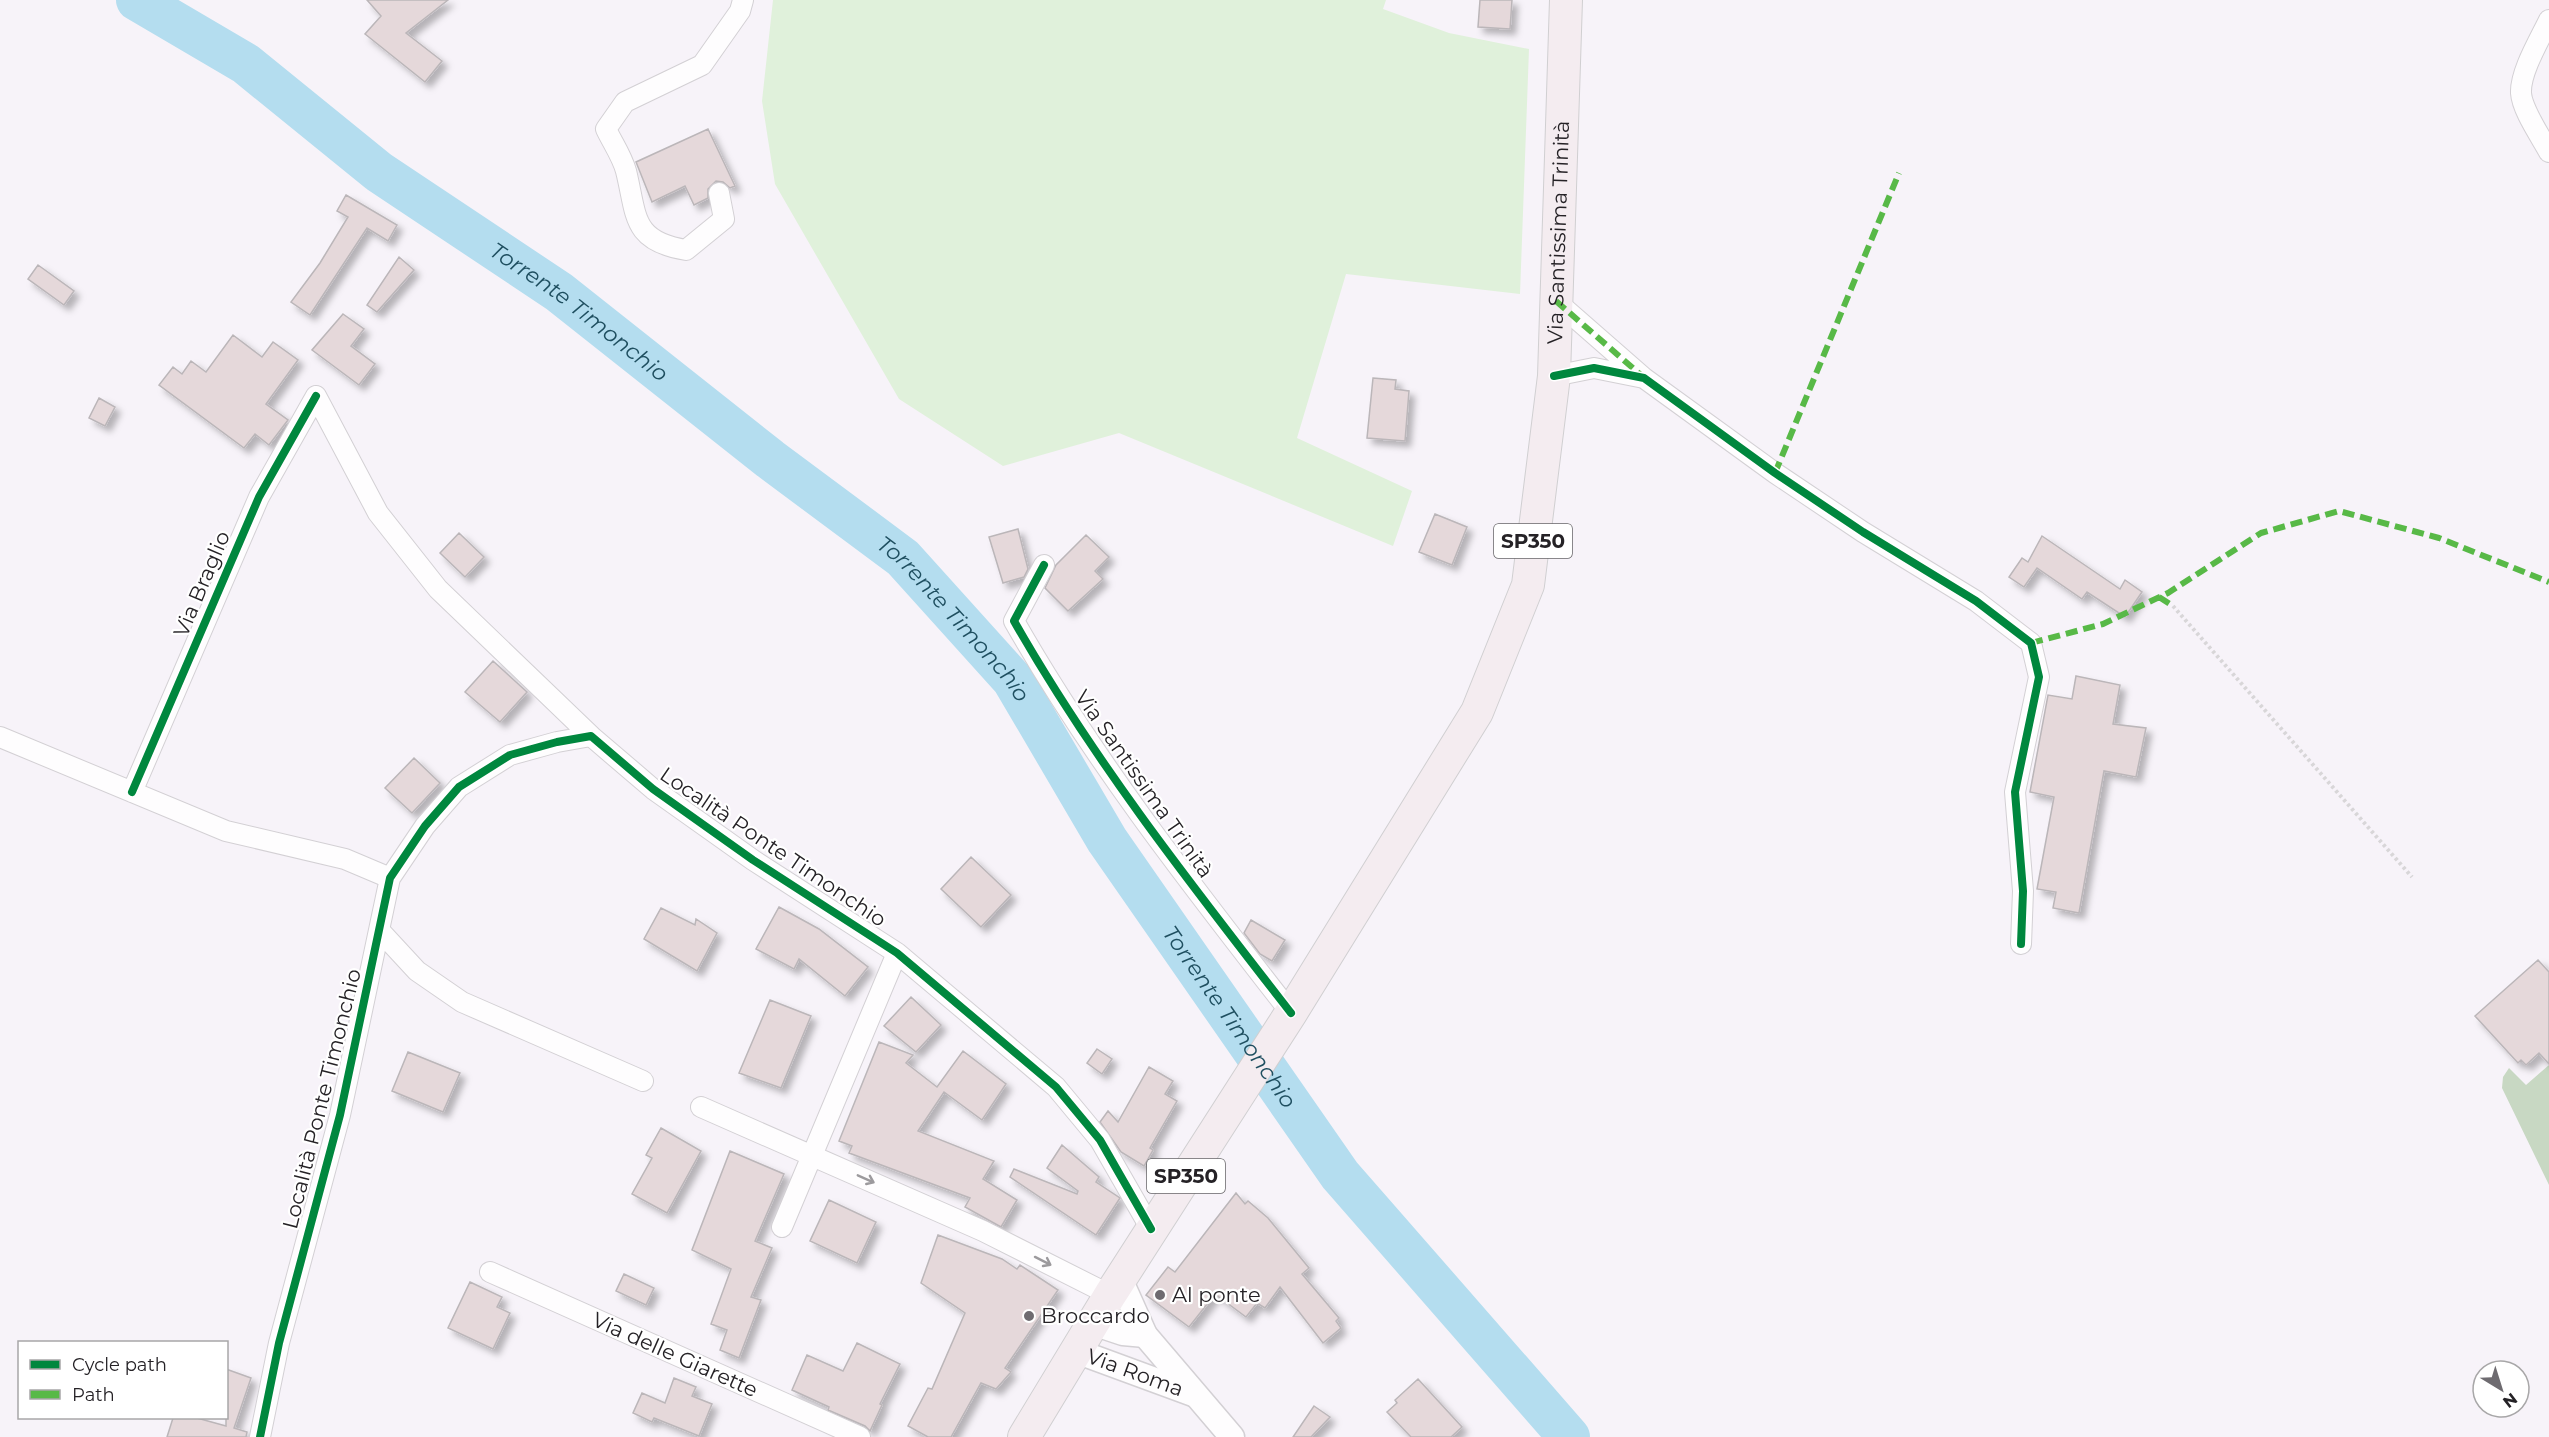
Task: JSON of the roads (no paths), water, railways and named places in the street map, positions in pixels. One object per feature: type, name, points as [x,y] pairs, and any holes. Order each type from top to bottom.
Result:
[{"type":"main road","name":"Via Santissima Trinità","points":[[1151,1230],[1289,1016],[1477,712],[1528,585],[1554,376],[1566,0]]},
{"type":"main road","name":"SP350","points":[[1024,1437],[1151,1230]]},
{"type":"street","points":[[719,193],[724,219],[686,250],[663,246],[643,231],[630,200],[626,169],[606,129],[625,102],[702,65],[730,27],[743,0]]},
{"type":"street","points":[[2549,20],[2529,60],[2521,93],[2532,122],[2549,152]]},
{"type":"street","points":[[1556,301],[1644,378],[1785,479],[1863,532],[1976,601],[2031,643],[2039,677],[2015,792],[2023,891],[2021,944]]},
{"type":"street","points":[[1554,376],[1594,368],[1644,378]]},
{"type":"street","name":"Località Ponte Timonchio","points":[[316,396],[378,513],[438,589],[591,736],[653,789],[753,860],[897,953],[1056,1087],[1100,1140],[1151,1230]]},
{"type":"street","name":"Via Braglio","points":[[132,792],[259,497],[316,396]]},
{"type":"street","name":"Via Santissima Trinità","points":[[1044,565],[1014,621],[1038,664],[1165,851],[1289,1016]]},
{"type":"street","points":[[0,736],[226,831],[345,859],[390,878]]},
{"type":"street","name":"Località Ponte Timonchio","points":[[260,1437],[279,1343],[340,1115],[390,878],[425,826],[459,787],[510,755],[557,742],[591,736]]},
{"type":"street","points":[[380,931],[417,970],[462,1002],[643,1081]]},
{"type":"street","name":"Località Ponte Timonchio","points":[[782,1227],[897,953]]},
{"type":"street","points":[[701,1107],[1115,1287]]},
{"type":"street","name":"Via delle Giarette","points":[[490,1272],[860,1437]]},
{"type":"street","name":"Via Roma","points":[[1115,1287],[1146,1335],[1193,1394],[1232,1437]]},
{"type":"street","name":"Via Roma","points":[[1093,1323],[1123,1333],[1146,1335]]},
{"type":"street","name":"Via Roma","points":[[1076,1351],[1193,1394]]},
{"type":"waterway","name":"Torrente Timonchio","points":[[137,0],[246,64],[379,172],[559,292],[770,459],[903,558],[1013,680],[1107,840],[1340,1175],[1569,1437]]},
{"type":"place","name":"Al ponte","points":[[1160,1295]]},
{"type":"place","name":"Broccardo","points":[[1029,1316]]}]
